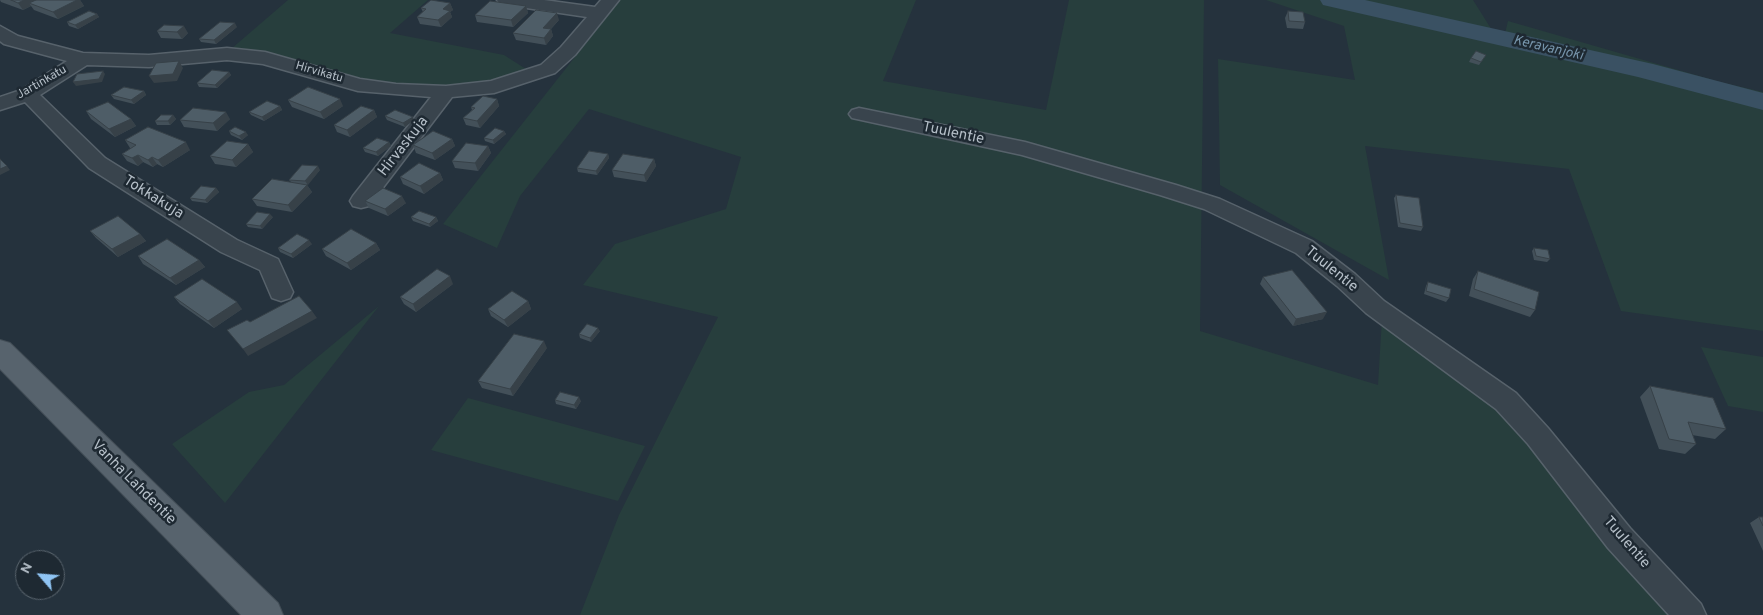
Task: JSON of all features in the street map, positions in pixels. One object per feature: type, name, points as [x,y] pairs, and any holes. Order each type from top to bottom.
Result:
[{"type":"main road","name":"Vanha Lahdentie","points":[[0,351],[265,615]]},
{"type":"street","points":[[506,0],[605,7]]},
{"type":"street","name":"Hirvikatu","points":[[0,32],[11,40],[83,59],[149,60],[227,54],[265,58],[358,84],[396,90],[446,92],[494,87],[548,69],[568,51],[605,7]]},
{"type":"street","name":"Jartinkatu","points":[[0,104],[28,94],[83,59]]},
{"type":"street","name":"Hirvaskuja","points":[[361,201],[446,92]]},
{"type":"street","name":"Tokkakuja","points":[[28,94],[97,163],[229,246],[270,265],[281,292]]},
{"type":"street","name":"Tuulentie","points":[[859,114],[1025,149],[1168,190],[1212,204],[1304,247],[1346,280],[1375,307],[1506,401],[1538,436],[1619,538],[1690,615]]},
{"type":"green space","points":[[288,0],[428,0],[390,33],[504,55],[529,71],[493,83],[446,88],[397,86],[231,49]]},
{"type":"green space","points":[[620,0],[916,0],[883,81],[1046,110],[1069,0],[1204,0],[1200,331],[1378,385],[1382,318],[1500,405],[1675,615],[580,615],[619,515],[718,317],[583,285],[615,244],[726,209],[741,157],[589,109],[520,196],[497,248],[443,224]]},
{"type":"green space","points":[[1266,0],[1473,0],[1502,46],[1508,21],[1720,82],[1763,92],[1763,331],[1621,311],[1569,169],[1365,146],[1389,280],[1220,185],[1218,59],[1355,80],[1344,26]]},
{"type":"green space","points":[[379,306],[225,503],[172,444],[249,392],[284,385]]},
{"type":"green space","points":[[1701,347],[1763,357],[1763,412],[1728,406]]},
{"type":"green space","points":[[468,398],[645,446],[618,501],[431,450]]},
{"type":"building","points":[[11,0],[24,0],[18,3]]},
{"type":"building","points":[[36,0],[77,0],[53,12],[29,3]]},
{"type":"building","points":[[431,0],[450,3],[443,9],[450,11],[438,20],[417,17],[426,9],[421,8]]},
{"type":"building","points":[[490,1],[526,6],[511,20],[475,15]]},
{"type":"building","points":[[536,10],[557,13],[543,28],[551,29],[544,38],[513,33]]},
{"type":"building","points":[[89,11],[97,14],[75,25],[67,22]]},
{"type":"building","points":[[1288,11],[1303,12],[1305,22],[1289,21]]},
{"type":"building","points":[[220,22],[235,23],[214,40],[199,39]]},
{"type":"building","points":[[164,25],[184,26],[177,32],[157,31]]},
{"type":"building","points":[[1476,51],[1486,55],[1481,62],[1471,58]]},
{"type":"building","points":[[179,61],[173,74],[149,76],[156,63]]},
{"type":"building","points":[[212,70],[229,72],[215,85],[197,83]]},
{"type":"building","points":[[103,71],[99,79],[73,82],[77,74]]},
{"type":"building","points":[[124,87],[144,91],[131,100],[111,95]]},
{"type":"building","points":[[308,87],[340,99],[320,112],[288,100]]},
{"type":"building","points":[[483,96],[497,99],[477,121],[463,118],[475,108],[471,107]]},
{"type":"building","points":[[267,101],[280,106],[262,117],[249,112]]},
{"type":"building","points":[[108,102],[131,119],[109,129],[86,111]]},
{"type":"building","points":[[361,106],[374,110],[347,130],[334,125]]},
{"type":"building","points":[[193,108],[226,112],[213,123],[180,120]]},
{"type":"building","points":[[395,110],[413,117],[403,123],[385,116]]},
{"type":"building","points":[[161,115],[173,115],[168,121],[155,121]]},
{"type":"building","points":[[148,127],[186,142],[158,160],[152,157],[148,160],[138,155],[132,158],[122,154],[136,145],[125,140]]},
{"type":"building","points":[[235,127],[246,132],[239,136],[229,131]]},
{"type":"building","points":[[495,128],[504,131],[493,140],[484,138]]},
{"type":"building","points":[[433,131],[452,139],[432,153],[413,145]]},
{"type":"building","points":[[377,138],[389,142],[376,152],[363,148]]},
{"type":"building","points":[[227,141],[248,144],[232,160],[210,156]]},
{"type":"building","points":[[466,143],[488,146],[475,163],[452,161]]},
{"type":"building","points":[[589,151],[608,154],[596,171],[577,168]]},
{"type":"building","points":[[623,154],[654,159],[644,175],[612,170]]},
{"type":"building","points":[[0,159],[7,166],[0,169]]},
{"type":"building","points":[[419,163],[440,173],[420,186],[400,177]]},
{"type":"building","points":[[302,165],[318,166],[305,181],[289,180]]},
{"type":"building","points":[[272,179],[307,185],[288,205],[252,199]]},
{"type":"building","points":[[201,186],[216,188],[205,200],[190,198]]},
{"type":"building","points":[[383,188],[402,196],[385,209],[365,201]]},
{"type":"building","points":[[1396,195],[1419,198],[1423,227],[1400,223]]},
{"type":"building","points":[[419,211],[436,217],[429,224],[411,217]]},
{"type":"building","points":[[257,212],[270,214],[260,226],[246,224]]},
{"type":"building","points":[[118,216],[140,234],[112,249],[90,231]]},
{"type":"building","points":[[351,229],[376,243],[347,263],[322,249]]},
{"type":"building","points":[[297,234],[309,240],[291,254],[278,248]]},
{"type":"building","points":[[167,239],[199,260],[170,278],[138,256]]},
{"type":"building","points":[[1534,248],[1548,250],[1550,259],[1536,256]]},
{"type":"building","points":[[437,269],[450,276],[413,304],[400,297]]},
{"type":"building","points":[[1292,270],[1327,312],[1296,319],[1263,277]]},
{"type":"building","points":[[1478,271],[1539,292],[1535,310],[1474,289]]},
{"type":"building","points":[[202,279],[237,302],[208,321],[174,297]]},
{"type":"building","points":[[1428,282],[1451,289],[1449,298],[1426,291]]},
{"type":"building","points":[[512,291],[528,301],[504,320],[488,309]]},
{"type":"building","points":[[299,296],[312,311],[243,349],[227,330],[247,320],[250,322]]},
{"type":"building","points":[[587,324],[598,328],[590,338],[579,334]]},
{"type":"building","points":[[514,334],[544,341],[510,389],[478,381]]},
{"type":"building","points":[[1650,386],[1713,398],[1726,429],[1688,422],[1696,444],[1669,439]]},
{"type":"building","points":[[560,392],[579,397],[574,405],[555,400]]},
{"type":"building","points":[[1759,517],[1763,517],[1763,526]]},
{"type":"waterway","name":"Keravanjoki","points":[[1332,0],[1643,70],[1763,102]]}]
